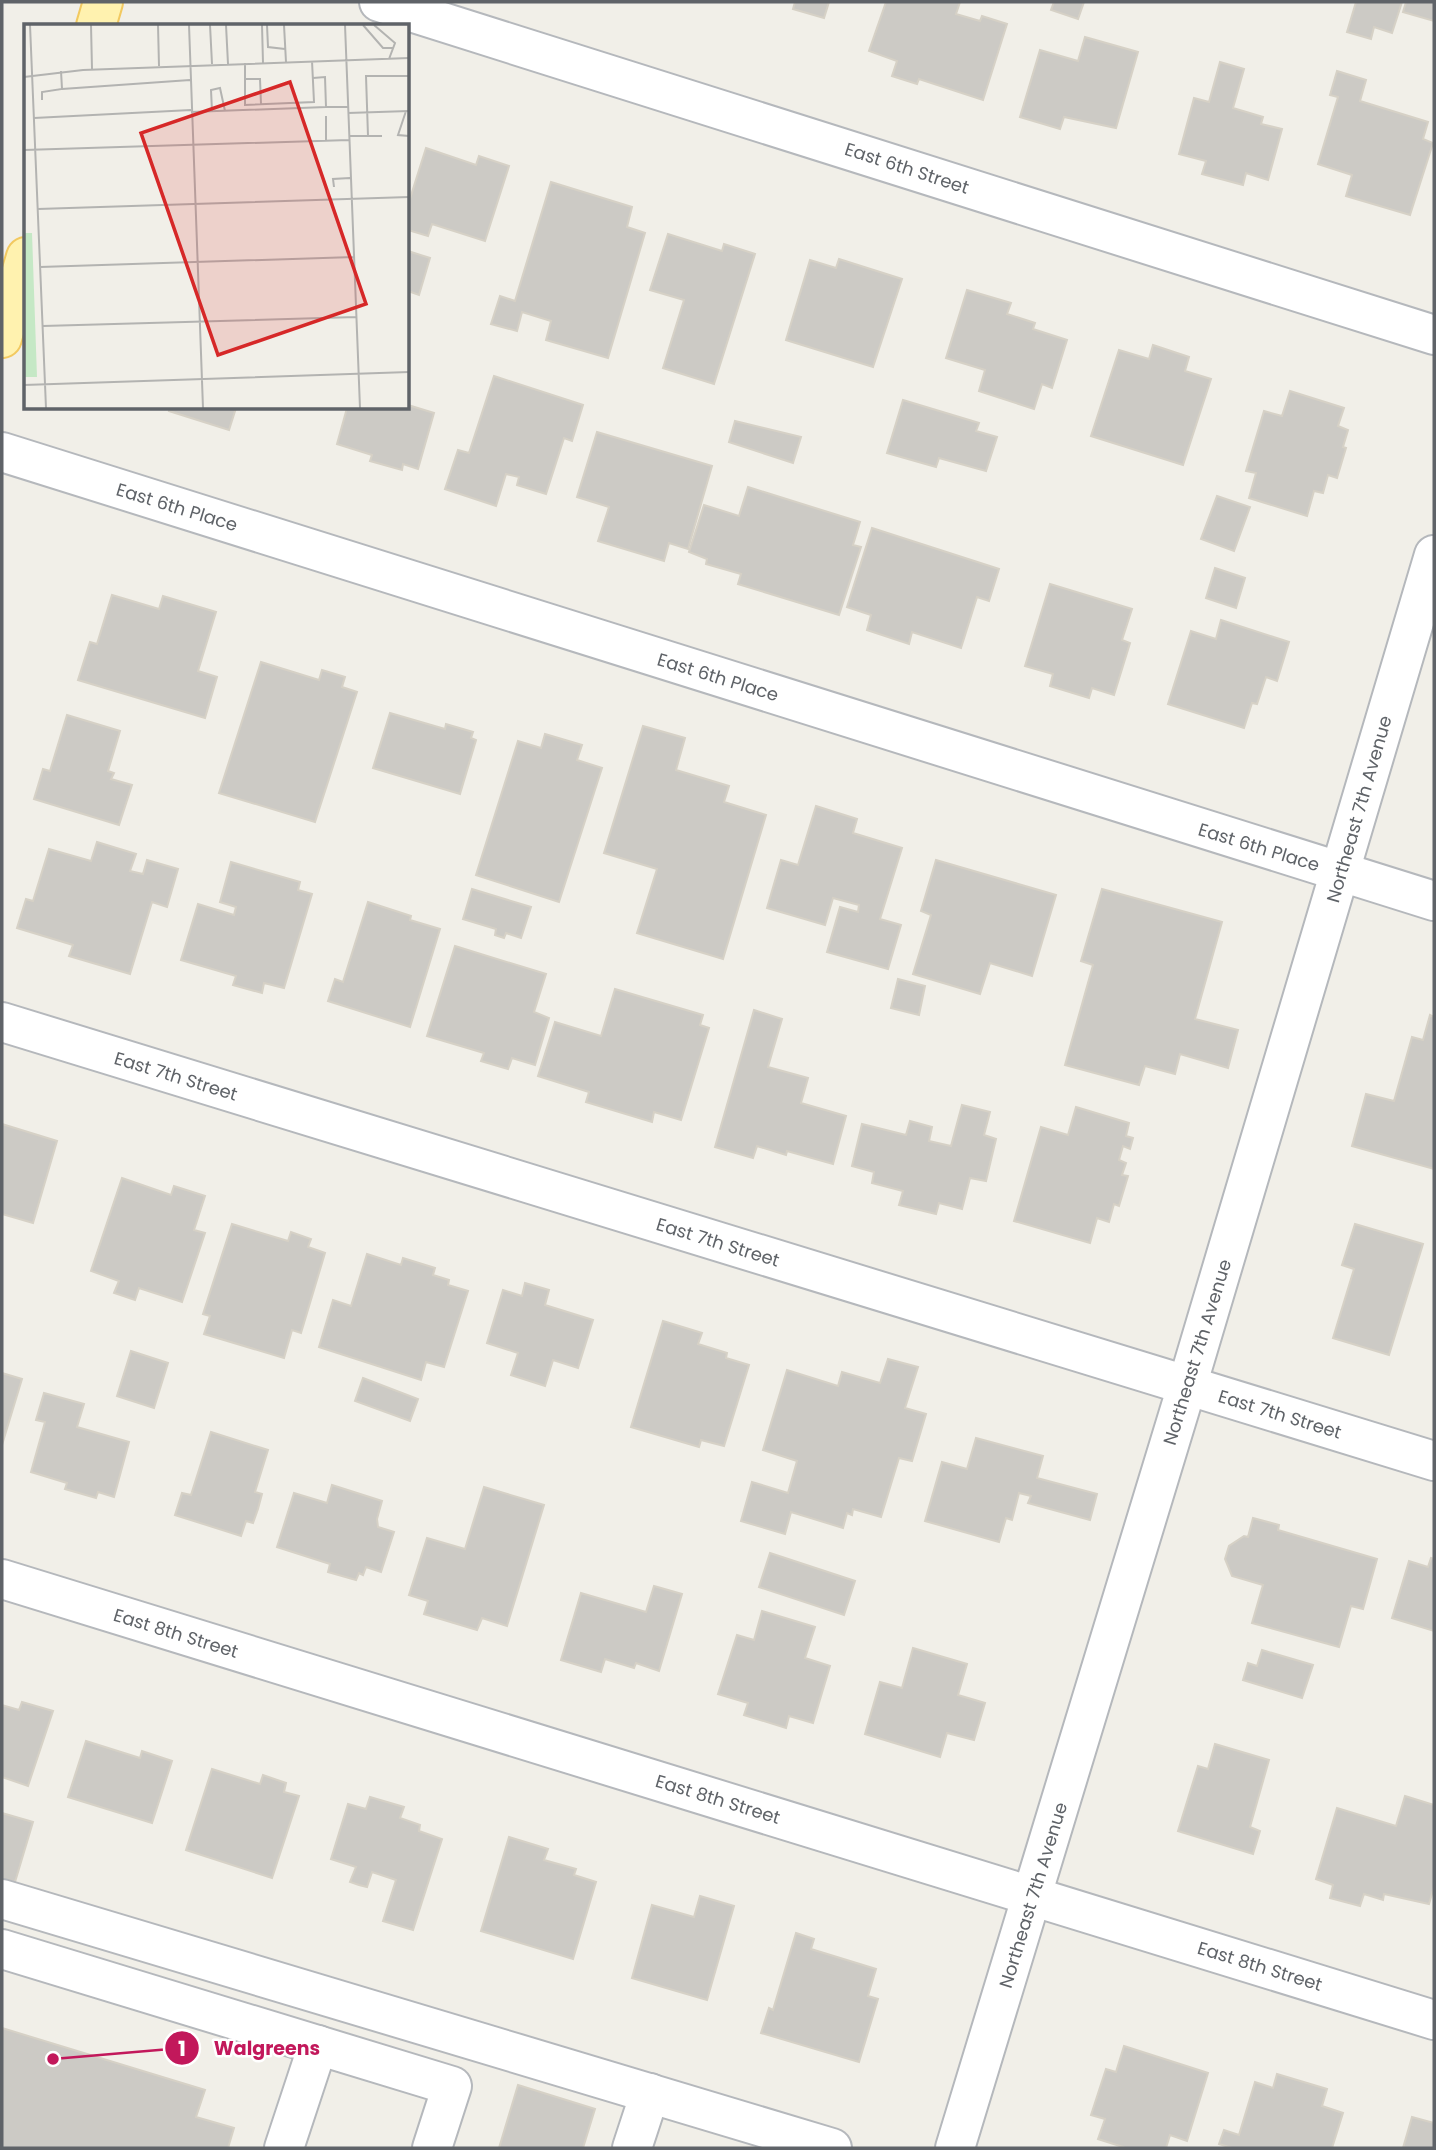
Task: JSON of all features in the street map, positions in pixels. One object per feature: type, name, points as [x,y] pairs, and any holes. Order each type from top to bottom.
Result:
[{"type":"main road","points":[[97,24],[103,2]]},
{"type":"main road","points":[[2,338],[24,264]]},
{"type":"street","name":"East 6th Street","points":[[379,2],[1434,335]]},
{"type":"street","name":"East 6th Place","points":[[2,452],[1434,901]]},
{"type":"street","name":"Northeast 7th Avenue","points":[[955,2148],[1187,1386],[1434,555]]},
{"type":"street","name":"East 7th Street","points":[[2,1022],[1434,1461]]},
{"type":"street","name":"East 8th Street","points":[[2,1579],[1434,2020]]},
{"type":"street","points":[[2,1899],[650,2094],[762,2138],[832,2148]]},
{"type":"street","points":[[2,1949],[452,2086],[432,2148]]},
{"type":"street","points":[[284,2148],[318,2045]]},
{"type":"street","points":[[632,2148],[650,2094]]},
{"type":"building","points":[[795,2],[829,2],[824,18],[793,9]]},
{"type":"building","points":[[886,2],[960,2],[956,14],[980,21],[982,16],[1007,24],[983,100],[919,79],[917,84],[892,76],[897,61],[869,51]]},
{"type":"building","points":[[1054,2],[1084,2],[1078,19],[1051,10]]},
{"type":"building","points":[[1356,2],[1402,2],[1392,33],[1374,27],[1371,39],[1347,32]]},
{"type":"building","points":[[1406,2],[1434,2],[1434,21],[1403,12]]},
{"type":"building","points":[[1085,37],[1138,52],[1116,128],[1064,117],[1060,129],[1020,117],[1040,50],[1078,61]]},
{"type":"building","points":[[1220,62],[1244,69],[1233,108],[1263,117],[1261,124],[1282,129],[1268,180],[1246,173],[1243,185],[1202,174],[1206,161],[1179,154],[1194,98],[1209,102]]},
{"type":"building","points":[[1337,71],[1366,80],[1360,101],[1428,122],[1423,139],[1433,143],[1410,215],[1346,196],[1352,175],[1318,164],[1338,97],[1330,95]]},
{"type":"building","points":[[426,148],[476,165],[479,156],[509,166],[485,241],[432,224],[428,236],[410,231],[410,199]]},
{"type":"building","points":[[551,182],[632,207],[627,227],[645,233],[608,358],[546,340],[551,321],[522,312],[517,331],[491,324],[500,296],[515,301]]},
{"type":"building","points":[[668,234],[722,251],[724,244],[755,254],[714,384],[663,368],[684,300],[650,290]]},
{"type":"building","points":[[410,252],[430,258],[419,295],[410,292]]},
{"type":"building","points":[[839,259],[902,279],[873,367],[786,340],[810,260],[836,268]]},
{"type":"building","points":[[967,290],[1011,303],[1007,314],[1035,323],[1033,329],[1067,340],[1052,388],[1042,384],[1034,409],[979,391],[985,370],[946,358]]},
{"type":"building","points":[[1153,345],[1189,357],[1185,371],[1211,379],[1183,465],[1091,436],[1119,350],[1149,359]]},
{"type":"building","points":[[494,376],[583,405],[572,441],[564,438],[546,494],[517,485],[519,477],[506,474],[496,506],[445,489],[458,450],[469,453]]},
{"type":"building","points":[[1290,391],[1344,408],[1338,426],[1348,430],[1337,478],[1328,475],[1323,493],[1314,491],[1307,516],[1249,498],[1256,473],[1246,471],[1264,411],[1282,416]]},
{"type":"building","points":[[903,400],[979,423],[976,431],[997,437],[986,471],[939,458],[936,467],[887,453]]},
{"type":"building","points":[[410,406],[434,413],[418,469],[403,464],[402,470],[370,461],[372,455],[337,444],[346,410],[410,410]]},
{"type":"building","points":[[169,410],[235,410],[229,430]]},
{"type":"building","points":[[735,421],[801,437],[793,463],[729,442]]},
{"type":"building","points":[[597,432],[712,466],[688,549],[669,543],[664,561],[598,541],[609,507],[577,497]]},
{"type":"building","points":[[748,487],[860,522],[853,545],[861,547],[839,615],[738,584],[741,574],[706,564],[707,559],[689,552],[704,505],[739,516]]},
{"type":"building","points":[[1217,496],[1250,507],[1234,551],[1201,539]]},
{"type":"building","points":[[872,528],[999,569],[989,601],[977,597],[961,648],[912,632],[909,644],[867,630],[871,615],[847,607]]},
{"type":"building","points":[[1215,568],[1245,578],[1236,608],[1206,598]]},
{"type":"building","points":[[1050,584],[1132,609],[1122,640],[1130,643],[1114,695],[1092,688],[1089,698],[1050,686],[1053,674],[1025,666]]},
{"type":"building","points":[[112,595],[159,609],[163,596],[216,612],[198,671],[217,677],[205,718],[78,680],[90,642],[97,644]]},
{"type":"building","points":[[1221,620],[1289,642],[1277,681],[1266,677],[1257,704],[1252,703],[1244,728],[1168,704],[1191,631],[1216,639]]},
{"type":"building","points":[[261,662],[319,680],[322,670],[345,677],[342,687],[357,692],[315,822],[219,793]]},
{"type":"building","points":[[390,713],[445,729],[446,724],[473,732],[471,738],[476,740],[460,794],[373,768]]},
{"type":"building","points":[[67,715],[120,731],[108,771],[114,773],[111,779],[132,785],[119,825],[34,799],[43,769],[50,771]]},
{"type":"building","points":[[643,726],[685,738],[676,770],[729,786],[724,802],[766,815],[723,959],[637,933],[657,869],[604,853]]},
{"type":"building","points":[[545,734],[582,745],[577,760],[602,768],[559,902],[476,875],[518,741],[541,748]]},
{"type":"building","points":[[816,806],[857,819],[853,833],[902,848],[880,919],[901,925],[888,969],[827,952],[840,907],[858,912],[859,905],[833,898],[825,925],[767,908],[781,860],[798,865]]},
{"type":"building","points":[[97,842],[136,854],[130,871],[143,874],[147,860],[178,869],[167,907],[152,902],[130,974],[69,956],[73,945],[17,928],[26,899],[33,901],[49,849],[91,861]]},
{"type":"building","points":[[936,860],[1056,895],[1032,976],[990,963],[980,994],[913,974],[931,915],[921,911]]},
{"type":"building","points":[[231,862],[300,882],[298,890],[312,894],[284,988],[264,983],[262,993],[233,985],[236,976],[181,960],[198,904],[234,915],[236,907],[220,902]]},
{"type":"building","points":[[472,889],[531,907],[521,938],[506,933],[504,938],[495,935],[496,929],[463,919]]},
{"type":"building","points":[[1102,889],[1222,922],[1195,1019],[1238,1030],[1228,1068],[1180,1054],[1175,1074],[1145,1066],[1139,1085],[1065,1065],[1093,965],[1081,961]]},
{"type":"building","points":[[368,902],[411,916],[410,920],[440,929],[410,1027],[328,1001],[335,979],[343,982]]},
{"type":"building","points":[[455,946],[546,974],[534,1012],[549,1018],[535,1065],[512,1058],[508,1069],[481,1061],[484,1053],[427,1036]]},
{"type":"building","points":[[898,979],[925,986],[919,1015],[891,1008]]},
{"type":"building","points":[[615,989],[703,1015],[700,1025],[709,1028],[681,1120],[654,1112],[652,1122],[586,1102],[589,1092],[538,1076],[555,1022],[601,1036]]},
{"type":"building","points":[[754,1010],[782,1019],[768,1067],[808,1078],[801,1103],[846,1116],[833,1164],[757,1146],[753,1158],[715,1147]]},
{"type":"building","points":[[1430,1015],[1434,1017],[1434,1169],[1352,1146],[1366,1094],[1394,1101],[1412,1037],[1423,1040]]},
{"type":"building","points":[[962,1105],[990,1112],[984,1135],[996,1139],[986,1181],[970,1178],[962,1209],[939,1203],[936,1214],[899,1205],[903,1191],[872,1183],[874,1172],[852,1166],[862,1124],[906,1135],[910,1121],[932,1127],[929,1141],[951,1146]]},
{"type":"building","points":[[1076,1107],[1129,1123],[1126,1136],[1133,1138],[1130,1149],[1123,1146],[1119,1160],[1126,1163],[1122,1175],[1128,1176],[1119,1206],[1114,1204],[1109,1222],[1097,1218],[1090,1243],[1014,1221],[1041,1127],[1068,1135]]},
{"type":"building","points":[[2,1124],[57,1141],[33,1223],[2,1214]]},
{"type":"building","points":[[122,1178],[171,1195],[174,1186],[205,1196],[194,1230],[205,1233],[182,1302],[139,1288],[135,1300],[114,1293],[119,1281],[91,1271]]},
{"type":"building","points":[[232,1224],[288,1241],[291,1232],[311,1239],[308,1247],[325,1253],[301,1333],[292,1330],[284,1358],[204,1334],[210,1316],[203,1314]]},
{"type":"building","points":[[1355,1224],[1423,1244],[1389,1355],[1333,1338],[1354,1269],[1342,1265]]},
{"type":"building","points":[[367,1254],[401,1265],[403,1258],[435,1268],[433,1275],[449,1280],[448,1285],[468,1291],[444,1367],[426,1362],[421,1380],[319,1347],[333,1300],[351,1306]]},
{"type":"building","points":[[525,1283],[549,1290],[545,1305],[593,1320],[578,1368],[553,1360],[545,1386],[511,1375],[518,1353],[487,1343],[503,1290],[522,1296]]},
{"type":"building","points":[[663,1321],[702,1333],[698,1344],[727,1353],[726,1358],[749,1365],[724,1446],[701,1440],[699,1447],[631,1427]]},
{"type":"building","points":[[131,1351],[168,1363],[154,1408],[117,1396]]},
{"type":"building","points":[[888,1359],[918,1367],[905,1408],[926,1414],[912,1461],[899,1458],[881,1517],[853,1509],[852,1515],[847,1513],[843,1528],[791,1512],[785,1534],[741,1521],[752,1482],[788,1493],[797,1461],[763,1450],[787,1370],[838,1386],[842,1372],[880,1383]]},
{"type":"building","points":[[2,1373],[22,1379],[2,1445]]},
{"type":"building","points":[[363,1378],[418,1399],[410,1421],[355,1401]]},
{"type":"building","points":[[44,1393],[84,1404],[77,1427],[129,1442],[114,1497],[98,1492],[96,1498],[65,1489],[67,1483],[31,1472],[45,1422],[36,1420]]},
{"type":"building","points":[[211,1432],[268,1450],[255,1492],[262,1494],[258,1509],[253,1523],[246,1521],[241,1536],[175,1515],[182,1493],[191,1495]]},
{"type":"building","points":[[976,1438],[1043,1456],[1037,1478],[1097,1494],[1090,1520],[1028,1503],[1031,1496],[1019,1493],[1012,1520],[1006,1518],[999,1542],[925,1521],[942,1462],[967,1469]]},
{"type":"building","points":[[332,1485],[382,1501],[377,1519],[378,1527],[394,1532],[381,1572],[366,1567],[363,1575],[359,1573],[356,1580],[328,1572],[330,1564],[277,1547],[294,1493],[327,1503]]},
{"type":"building","points":[[484,1487],[544,1505],[507,1626],[482,1618],[477,1630],[424,1614],[428,1601],[409,1595],[427,1538],[465,1549]]},
{"type":"building","points":[[1253,1518],[1279,1525],[1278,1530],[1377,1559],[1363,1609],[1351,1606],[1339,1647],[1252,1623],[1263,1585],[1232,1576],[1225,1559],[1229,1546],[1244,1536],[1248,1537]]},
{"type":"building","points":[[770,1553],[855,1581],[844,1615],[759,1587]]},
{"type":"building","points":[[1431,1558],[1434,1559],[1434,1631],[1392,1618],[1409,1561],[1428,1567]]},
{"type":"building","points":[[654,1586],[682,1594],[659,1671],[636,1663],[634,1668],[605,1659],[601,1672],[561,1660],[581,1593],[646,1612]]},
{"type":"building","points":[[762,1611],[815,1627],[805,1658],[830,1666],[813,1723],[789,1716],[786,1728],[744,1715],[748,1703],[718,1694],[737,1635],[754,1640]]},
{"type":"building","points":[[913,1648],[967,1664],[958,1695],[985,1703],[974,1740],[947,1733],[940,1757],[865,1734],[880,1682],[902,1688]]},
{"type":"building","points":[[1262,1650],[1313,1665],[1302,1698],[1243,1680],[1248,1663],[1257,1666]]},
{"type":"building","points":[[22,1702],[53,1711],[28,1786],[2,1777],[2,1705],[19,1710]]},
{"type":"building","points":[[86,1741],[140,1758],[142,1751],[172,1761],[152,1823],[68,1797]]},
{"type":"building","points":[[1215,1744],[1269,1760],[1250,1827],[1260,1831],[1253,1854],[1178,1831],[1198,1766],[1208,1769]]},
{"type":"building","points":[[212,1769],[260,1784],[263,1775],[286,1783],[284,1792],[299,1796],[272,1878],[186,1850]]},
{"type":"building","points":[[1405,1796],[1434,1805],[1434,1887],[1429,1904],[1384,1894],[1383,1900],[1364,1894],[1360,1906],[1330,1898],[1333,1885],[1316,1879],[1337,1808],[1396,1826]]},
{"type":"building","points":[[370,1797],[404,1807],[400,1818],[420,1825],[419,1831],[442,1839],[413,1930],[383,1921],[396,1880],[372,1872],[367,1887],[359,1885],[350,1882],[356,1867],[331,1859],[348,1804],[366,1809]]},
{"type":"building","points":[[2,1813],[33,1822],[15,1882],[2,1879]]},
{"type":"building","points":[[509,1837],[548,1849],[544,1860],[576,1869],[574,1875],[596,1882],[573,1959],[481,1931]]},
{"type":"building","points":[[700,1896],[734,1906],[707,2000],[632,1978],[652,1905],[694,1917]]},
{"type":"building","points":[[796,1933],[814,1939],[811,1949],[876,1969],[868,1996],[878,1999],[859,2062],[761,2033],[769,2008],[773,2010]]},
{"type":"building","points":[[2,2028],[205,2090],[196,2117],[234,2128],[228,2148],[2,2148]]},
{"type":"building","points":[[1124,2046],[1208,2073],[1187,2141],[1170,2135],[1166,2148],[1122,2148],[1098,2139],[1105,2119],[1091,2115],[1106,2069],[1116,2072]]},
{"type":"building","points":[[1277,2074],[1327,2089],[1322,2106],[1343,2113],[1332,2148],[1232,2148],[1219,2144],[1224,2130],[1239,2135],[1255,2082],[1273,2088]]},
{"type":"building","points":[[518,2085],[595,2109],[583,2148],[499,2148]]},
{"type":"building","points":[[1412,2117],[1434,2123],[1434,2148],[1403,2148]]},
{"type":"place","name":"Walgreens","points":[[53,2059]]}]
